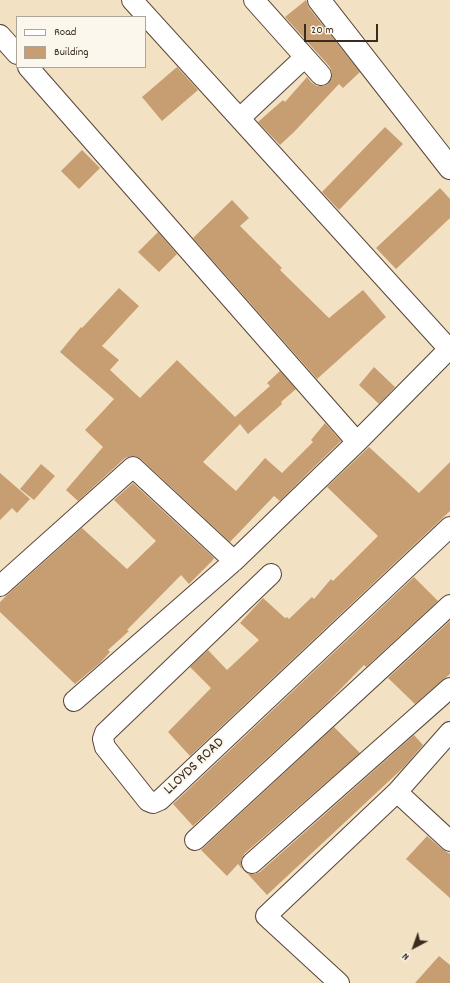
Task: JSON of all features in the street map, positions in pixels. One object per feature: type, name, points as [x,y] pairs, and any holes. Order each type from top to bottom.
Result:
[{"type":"street","points":[[74,701],[234,561],[357,442],[450,348],[132,0]]},
{"type":"street","points":[[254,0],[321,74]]},
{"type":"street","points":[[319,0],[450,168]]},
{"type":"street","points":[[0,35],[16,53]]},
{"type":"street","points":[[240,118],[305,57]]},
{"type":"street","points":[[29,68],[357,442]]},
{"type":"street","points":[[0,586],[133,467],[234,561]]},
{"type":"street","name":"LLOYDS ROAD","points":[[271,574],[106,733],[103,739],[105,747],[148,801],[153,803],[160,800],[450,526]]},
{"type":"street","points":[[195,840],[450,605]]},
{"type":"street","points":[[252,863],[450,688]]},
{"type":"street","points":[[339,983],[266,916],[397,792],[450,732]]},
{"type":"street","points":[[397,792],[450,841]]},
{"type":"building","points":[[306,0],[309,8],[360,72],[343,88],[339,84],[280,145],[258,122],[283,100],[285,102],[307,77],[317,86],[328,84],[332,78],[330,67],[285,17]]},
{"type":"building","points":[[177,67],[198,90],[162,121],[142,97]]},
{"type":"building","points":[[385,127],[403,144],[339,210],[322,192]]},
{"type":"building","points":[[82,150],[100,168],[79,189],[61,171]]},
{"type":"building","points":[[440,188],[450,199],[450,218],[396,269],[376,248]]},
{"type":"building","points":[[232,200],[249,218],[240,226],[282,268],[280,270],[329,318],[363,290],[386,317],[317,379],[193,238]]},
{"type":"building","points":[[158,232],[177,254],[159,272],[138,252]]},
{"type":"building","points":[[119,288],[139,306],[102,346],[119,360],[110,370],[140,398],[177,360],[235,417],[270,386],[267,383],[280,371],[296,389],[281,402],[282,404],[248,434],[240,424],[203,462],[236,491],[265,458],[282,473],[313,442],[311,440],[325,423],[341,441],[280,501],[274,496],[230,542],[136,456],[125,458],[78,501],[66,490],[103,447],[85,430],[114,399],[60,352],[81,327],[82,328]]},
{"type":"building","points":[[374,367],[395,387],[379,404],[359,385]]},
{"type":"building","points":[[369,447],[419,493],[450,462],[450,511],[190,756],[168,732],[211,688],[190,667],[208,650],[227,670],[259,640],[240,623],[263,598],[285,618],[287,617],[289,619],[312,597],[314,599],[331,579],[333,581],[378,536],[327,487]]},
{"type":"building","points":[[41,464],[55,476],[34,500],[20,489]]},
{"type":"building","points":[[0,473],[30,499],[17,513],[12,508],[0,520]]},
{"type":"building","points":[[133,483],[214,558],[189,584],[181,575],[127,630],[129,631],[108,650],[110,652],[100,663],[75,684],[0,612],[0,602],[82,528],[127,569],[156,541],[114,500]]},
{"type":"building","points":[[414,577],[438,601],[366,667],[364,665],[326,704],[193,826],[173,804]]},
{"type":"building","points":[[450,621],[450,674],[415,704],[388,678]]},
{"type":"building","points":[[334,727],[360,753],[244,854],[241,860],[242,869],[238,864],[227,876],[201,850]]},
{"type":"building","points":[[414,735],[423,745],[404,767],[267,895],[246,872],[249,874],[254,874],[260,872]]},
{"type":"building","points":[[427,836],[450,854],[450,898],[406,859]]},
{"type":"building","points":[[439,956],[450,965],[450,983],[415,983]]}]
